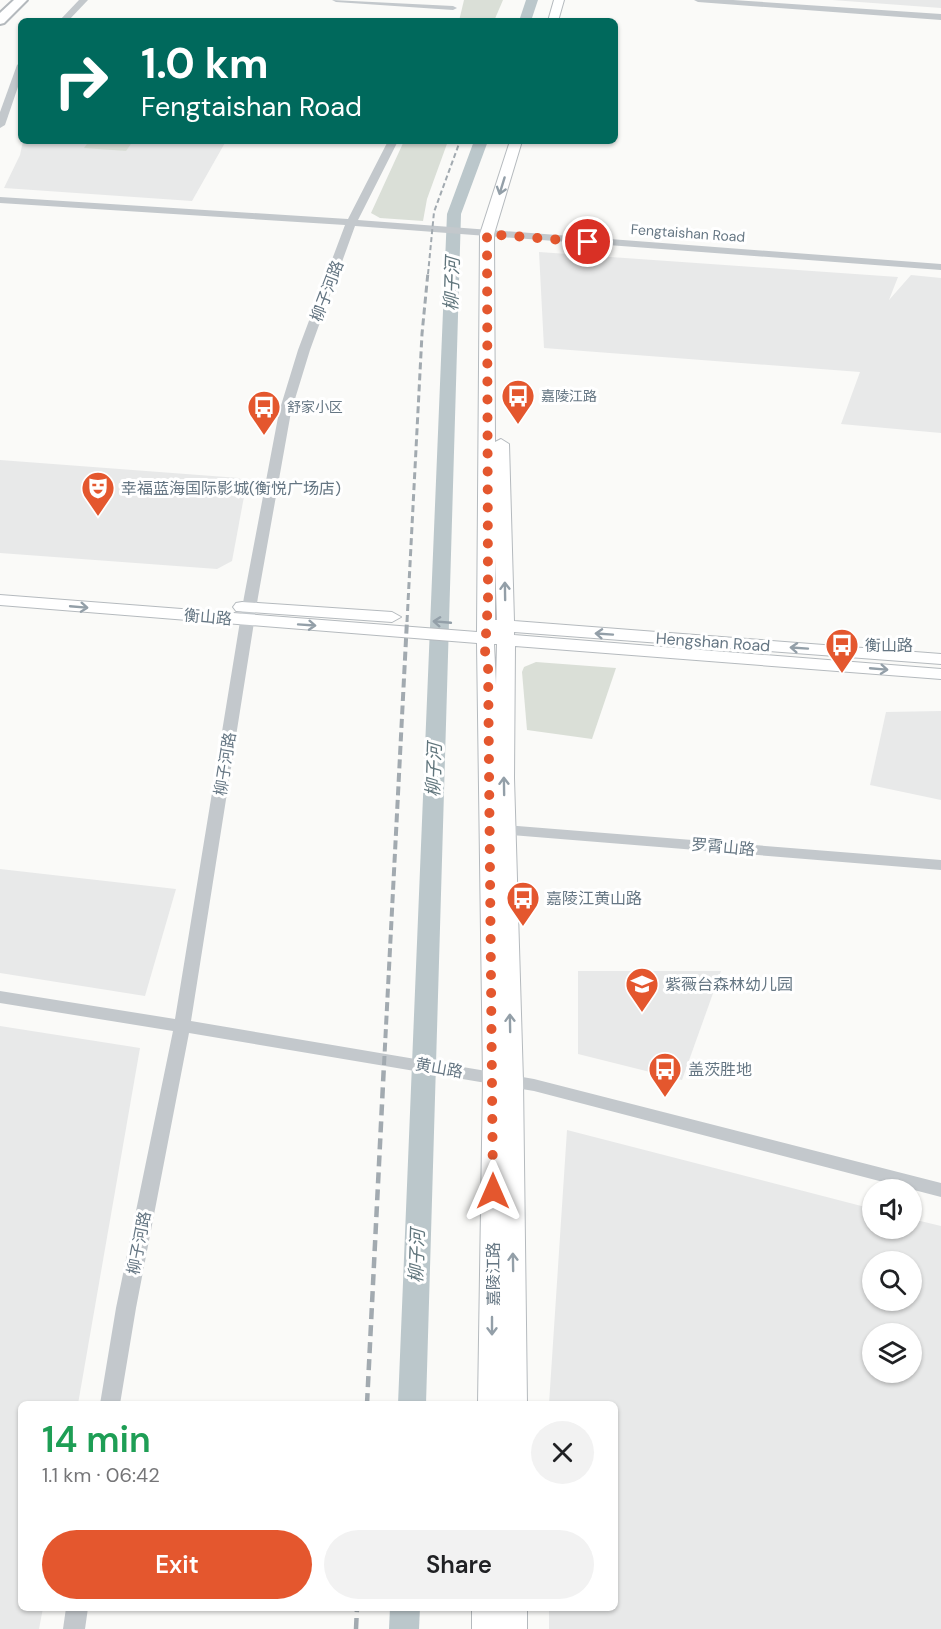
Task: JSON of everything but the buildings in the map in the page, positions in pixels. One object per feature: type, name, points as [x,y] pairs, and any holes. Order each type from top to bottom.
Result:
[{"type":"highway","points":[[0,10],[10,0]]},
{"type":"highway","points":[[0,20],[21,0]]},
{"type":"main road","points":[[554,18],[559,0]]},
{"type":"main road","points":[[565,18],[570,0]]},
{"type":"main road","name":"嘉陵江路","points":[[514,1401],[492,1078],[476,631],[488,601],[487,233],[515,144]]},
{"type":"main road","name":"嘉陵江路","points":[[491,1401],[492,1078],[505,830],[505,568],[502,557],[487,233],[526,144]]},
{"type":"main road","points":[[0,587],[249,614]]},
{"type":"main road","name":"衡山路","points":[[0,600],[249,614],[476,631]]},
{"type":"main road","name":"Hengshan Road","points":[[476,631],[941,674]]},
{"type":"main road","name":"Hengshan Road","points":[[505,634],[941,659]]},
{"type":"main road","points":[[486,1611],[486,1629]]},
{"type":"main road","points":[[513,1611],[513,1629]]},
{"type":"street","points":[[66,18],[84,0]]},
{"type":"street","points":[[336,0],[454,8]]},
{"type":"street","points":[[699,0],[941,16]]},
{"type":"street","points":[[0,125],[18,74]]},
{"type":"street","name":"柳子河路","points":[[110,1401],[126,1308],[182,1026],[249,614],[285,412],[304,350],[351,224],[391,144]]},
{"type":"street","name":"Fengtaishan Road","points":[[0,202],[433,229],[941,268]]},
{"type":"street","name":"罗霄山路","points":[[505,830],[941,865]]},
{"type":"street","name":"黄山路","points":[[0,997],[492,1078],[941,1190]]},
{"type":"street","points":[[74,1629],[77,1611]]},
{"type":"shaded area","points":[[464,0],[503,0],[495,18],[460,18]]},
{"type":"shaded area","points":[[832,0],[941,0],[941,8]]},
{"type":"shaded area","points":[[22,144],[224,144],[192,201],[4,188],[20,155]]},
{"type":"shaded area","points":[[87,144],[131,144],[126,151],[84,148]]},
{"type":"shaded area","points":[[403,144],[447,144],[427,199],[423,221],[380,218],[371,213]]},
{"type":"shaded area","points":[[539,252],[898,277],[889,300],[911,275],[941,278],[941,433],[841,424],[860,372],[544,348]]},
{"type":"shaded area","points":[[0,460],[239,478],[246,486],[232,561],[217,569],[0,553]]},
{"type":"shaded area","points":[[536,662],[616,668],[592,739],[527,730],[522,672],[524,667]]},
{"type":"shaded area","points":[[941,711],[941,800],[870,785],[886,712]]},
{"type":"shaded area","points":[[0,869],[176,889],[145,996],[0,973]]},
{"type":"shaded area","name":"紫薇台森林幼儿园","points":[[578,971],[721,971],[682,1080],[578,1054]]},
{"type":"shaded area","points":[[0,1026],[140,1048],[79,1401],[18,1401],[18,1611],[42,1611],[39,1629],[0,1629]]},
{"type":"shaded area","points":[[567,1130],[862,1206],[862,1239],[922,1239],[922,1221],[941,1226],[941,1629],[549,1629],[549,1611],[618,1611],[618,1401],[549,1401]]},
{"type":"waterway","name":"柳子河","points":[[526,18],[532,0]]},
{"type":"waterway","name":"柳子河","points":[[412,1401],[454,214],[480,144]]},
{"type":"waterway","name":"柳子河","points":[[404,1629],[405,1611]]},
{"type":"railway","points":[[428,274],[434,212],[459,144]]},
{"type":"railway","points":[[407,622],[422,334],[428,272]]},
{"type":"railway","points":[[384,1065],[407,620]]},
{"type":"railway","points":[[367,1401],[384,1064]]},
{"type":"railway","points":[[356,1629],[357,1611]]},
{"type":"place","name":"嘉陵江路","points":[[518,425]]},
{"type":"place","name":"舒家小区","points":[[264,436]]},
{"type":"place","name":"幸福蓝海国际影城(衡悦广场店)","points":[[98,517]]},
{"type":"place","name":"衡山路","points":[[842,674]]},
{"type":"place","name":"嘉陵江黄山路","points":[[523,927]]},
{"type":"place","name":"紫薇台森林幼儿园","points":[[642,1013]]},
{"type":"place","name":"盖茨胜地","points":[[665,1098]]},
{"type":"route","points":[[493,1191],[493,986],[488,662],[485,651],[485,614],[488,601],[487,234],[588,242]]}]
